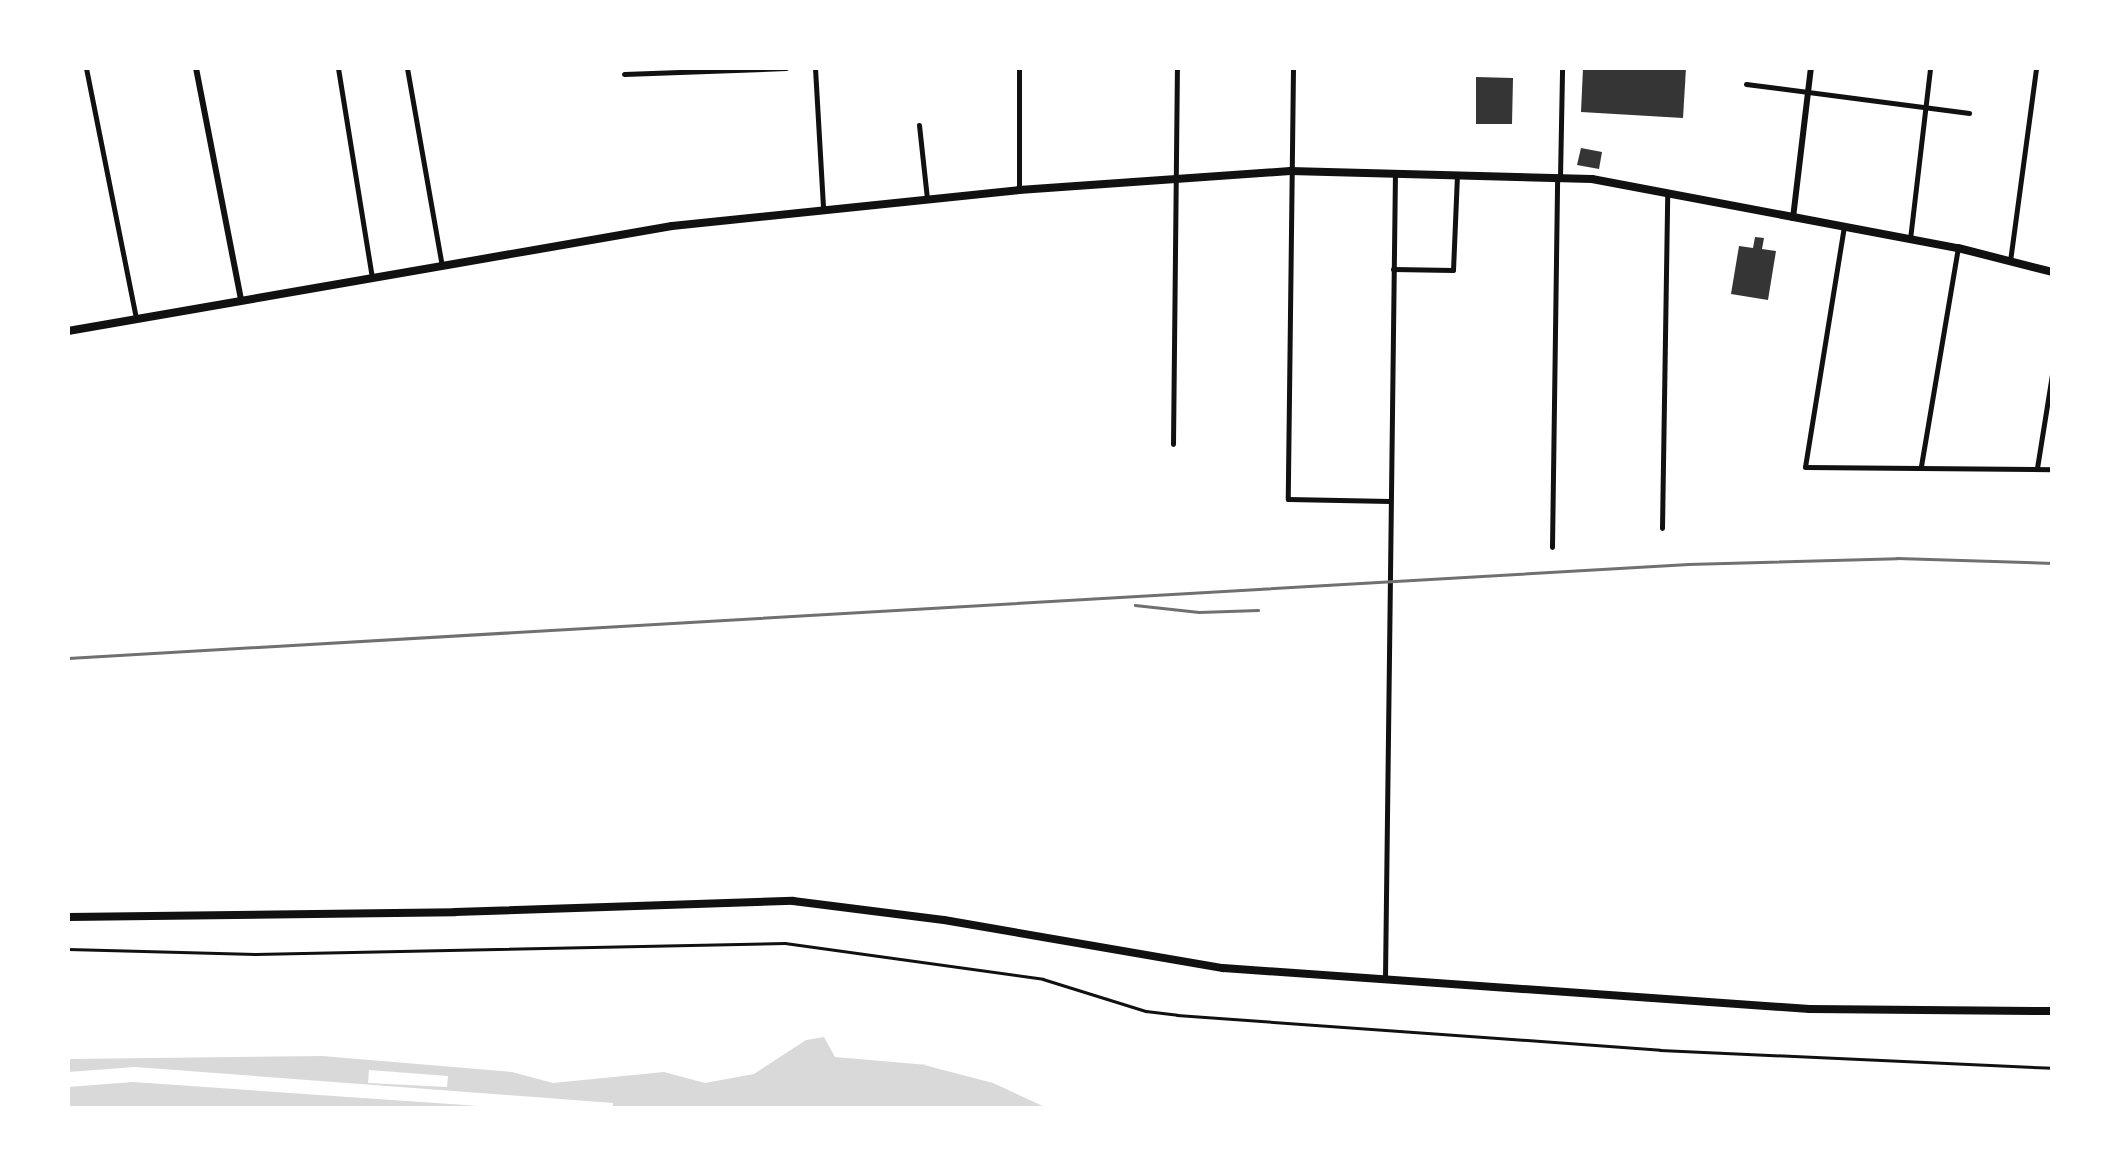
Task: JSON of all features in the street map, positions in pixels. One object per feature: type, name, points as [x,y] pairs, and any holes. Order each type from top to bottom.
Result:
[{"type":"main road","points":[[68,331],[672,226],[1019,190],[1290,171],[1559,176],[1910,238],[2052,272]]},
{"type":"main road","points":[[68,917],[454,912],[793,901],[944,920],[1223,968],[1810,1009],[2052,1011]]},
{"type":"street","points":[[86,68],[136,318]]},
{"type":"street","points":[[196,68],[241,300]]},
{"type":"street","points":[[338,68],[372,277]]},
{"type":"street","points":[[408,68],[442,266]]},
{"type":"street","points":[[624,74],[786,68]]},
{"type":"street","points":[[815,68],[823,208]]},
{"type":"street","points":[[1019,190],[1020,68]]},
{"type":"street","points":[[1172,444],[1177,68]]},
{"type":"street","points":[[1293,68],[1288,499],[1390,501]]},
{"type":"street","points":[[1552,546],[1562,68]]},
{"type":"street","points":[[1793,218],[1811,68]]},
{"type":"street","points":[[1910,238],[1930,68]]},
{"type":"street","points":[[2010,261],[2036,68]]},
{"type":"street","points":[[1746,84],[1968,112]]},
{"type":"street","points":[[919,124],[927,199]]},
{"type":"street","points":[[1384,978],[1395,172]]},
{"type":"street","points":[[1392,270],[1453,270],[1458,174]]},
{"type":"street","points":[[1662,528],[1667,193]]},
{"type":"street","points":[[1844,226],[1804,466],[2052,469]]},
{"type":"street","points":[[1921,466],[1958,248]]},
{"type":"street","points":[[2037,468],[2052,374]]},
{"type":"path","points":[[68,949],[255,954],[785,943],[1043,980],[1146,1011],[1177,1015],[1660,1050],[2052,1068]]},
{"type":"shaded area","points":[[824,1037],[835,1057],[975,1069],[1066,1108],[68,1108],[68,1059],[322,1056],[512,1072],[553,1083],[664,1072],[705,1083],[754,1074],[806,1040]]},
{"type":"pier","points":[[942,1062],[989,1069],[1071,1108],[1047,1108],[993,1083],[924,1065]]},
{"type":"pier","points":[[135,1067],[613,1103],[613,1108],[508,1108],[133,1082],[68,1087],[68,1072]]},
{"type":"pier","points":[[369,1070],[448,1076],[447,1087],[368,1083]]},
{"type":"building","points":[[1583,68],[1686,68],[1683,118],[1581,112]]},
{"type":"building","points":[[1476,77],[1513,78],[1512,124],[1476,124]]},
{"type":"building","points":[[1581,148],[1602,152],[1599,169],[1577,165]]},
{"type":"building","points":[[1755,237],[1764,238],[1762,249],[1776,251],[1768,300],[1731,294],[1739,246],[1753,248]]},
{"type":"railway","points":[[68,658],[1688,564],[1897,558],[2052,563]]},
{"type":"railway","points":[[1135,605],[1199,612],[1258,610]]}]
